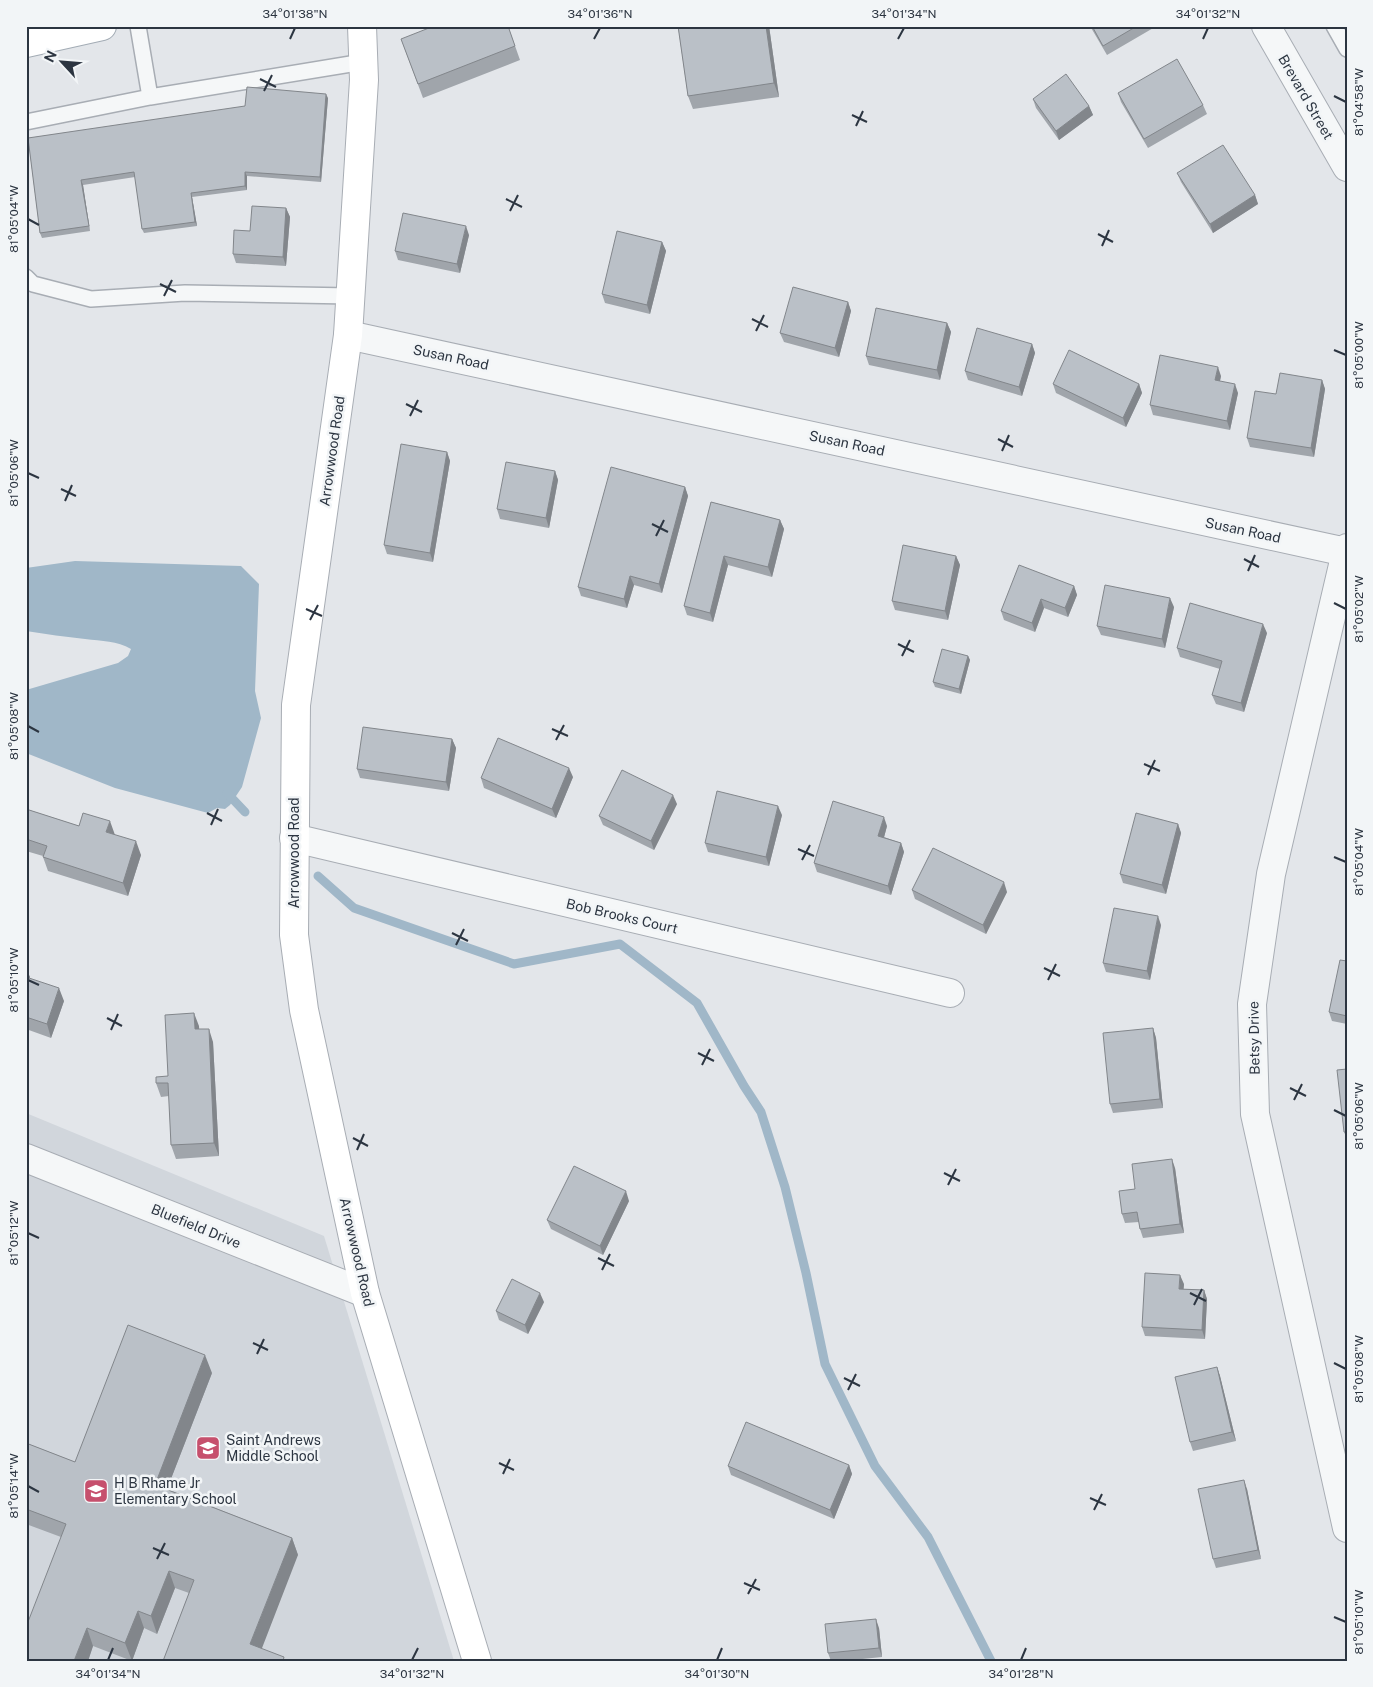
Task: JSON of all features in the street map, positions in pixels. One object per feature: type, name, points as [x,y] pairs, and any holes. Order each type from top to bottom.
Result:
[{"type":"street","points":[[26,43],[102,26]]},
{"type":"street","name":"Arrowwood Road","points":[[362,26],[364,80],[348,334],[296,705],[294,935],[304,1010],[365,1293],[477,1661]]},
{"type":"street","name":"Brevard Street","points":[[1266,26],[1347,167]]},
{"type":"street","name":"Susan Road","points":[[348,334],[1346,550]]},
{"type":"street","name":"Betsy Drive","points":[[1346,550],[1271,874],[1252,1004],[1255,1114],[1347,1528]]},
{"type":"street","name":"Bob Brooks Court","points":[[294,838],[950,993]]},
{"type":"street","name":"Bluefield Drive","points":[[26,1158],[365,1293]]},
{"type":"lane","points":[[138,26],[150,97]]},
{"type":"lane","points":[[26,122],[150,97],[363,62]]},
{"type":"lane","points":[[26,278],[33,284],[90,299],[185,293],[351,296]]},
{"type":"shaded area","name":"Saint Andrews Middle School","points":[[26,1113],[324,1236],[454,1661],[26,1661]]},
{"type":"water","points":[[75,561],[241,566],[259,584],[255,691],[261,718],[242,787],[230,805],[225,809],[217,808],[208,813],[115,788],[26,753],[26,690],[118,663],[128,656],[131,649],[109,642],[26,631],[26,568]]},
{"type":"building","points":[[434,26],[508,26],[515,46],[418,84],[401,39]]},
{"type":"building","points":[[678,26],[766,26],[774,83],[688,96]]},
{"type":"building","points":[[1092,26],[1137,26],[1103,46]]},
{"type":"building","points":[[1177,59],[1203,105],[1144,139],[1118,93]]},
{"type":"building","points":[[1066,74],[1089,106],[1056,131],[1033,99]]},
{"type":"building","points":[[247,87],[326,94],[320,177],[245,172],[245,186],[191,193],[195,222],[142,229],[134,172],[81,180],[89,226],[40,233],[28,138],[245,106]]},
{"type":"building","points":[[1223,145],[1255,195],[1210,224],[1177,173]]},
{"type":"building","points":[[252,206],[286,208],[283,257],[233,254],[234,230],[250,231]]},
{"type":"building","points":[[403,213],[466,226],[457,264],[395,251]]},
{"type":"building","points":[[617,231],[662,242],[647,305],[602,294]]},
{"type":"building","points":[[793,287],[848,302],[835,348],[780,333]]},
{"type":"building","points":[[876,308],[947,323],[937,370],[866,356]]},
{"type":"building","points":[[977,328],[1032,344],[1019,387],[965,371]]},
{"type":"building","points":[[1069,350],[1139,384],[1123,418],[1053,384]]},
{"type":"building","points":[[1160,355],[1218,367],[1215,380],[1235,384],[1227,421],[1150,405]]},
{"type":"building","points":[[1280,373],[1322,380],[1311,448],[1247,438],[1255,391],[1276,394]]},
{"type":"building","points":[[401,444],[447,452],[430,553],[384,545]]},
{"type":"building","points":[[506,462],[555,471],[546,518],[497,509]]},
{"type":"building","points":[[611,467],[685,487],[659,584],[630,576],[624,599],[578,587]]},
{"type":"building","points":[[711,502],[780,520],[768,567],[724,556],[710,613],[684,606]]},
{"type":"building","points":[[903,545],[956,556],[945,611],[892,601]]},
{"type":"building","points":[[1019,565],[1074,586],[1065,608],[1041,599],[1032,623],[1001,611]]},
{"type":"building","points":[[1105,585],[1170,598],[1162,639],[1097,626]]},
{"type":"building","points":[[1190,603],[1263,624],[1241,703],[1212,695],[1222,661],[1177,648]]},
{"type":"building","points":[[942,649],[968,656],[959,689],[933,682]]},
{"type":"building","points":[[363,727],[452,739],[446,782],[357,769]]},
{"type":"building","points":[[498,738],[569,768],[552,809],[481,778]]},
{"type":"building","points":[[622,770],[673,795],[651,841],[599,816]]},
{"type":"building","points":[[717,791],[778,806],[766,857],[705,843]]},
{"type":"building","points":[[833,801],[884,817],[878,836],[901,843],[888,886],[814,863]]},
{"type":"building","points":[[26,809],[79,826],[83,813],[110,821],[106,832],[136,841],[123,883],[43,857],[47,846],[26,839]]},
{"type":"building","points":[[1136,813],[1178,824],[1162,885],[1120,874]]},
{"type":"building","points":[[933,848],[1004,882],[983,925],[912,890]]},
{"type":"building","points":[[1114,908],[1158,916],[1147,971],[1103,963]]},
{"type":"building","points":[[1340,960],[1347,961],[1347,1016],[1329,1012]]},
{"type":"building","points":[[26,977],[59,988],[47,1024],[26,1017]]},
{"type":"building","points":[[194,1013],[195,1029],[209,1029],[214,1143],[171,1145],[168,1083],[156,1083],[156,1077],[168,1076],[165,1015]]},
{"type":"building","points":[[1153,1028],[1160,1099],[1110,1104],[1103,1033]]},
{"type":"building","points":[[1347,1069],[1347,1132],[1344,1132],[1337,1070]]},
{"type":"building","points":[[1172,1159],[1180,1224],[1140,1229],[1137,1212],[1122,1214],[1119,1191],[1135,1189],[1132,1164]]},
{"type":"building","points":[[574,1166],[626,1191],[600,1246],[547,1220]]},
{"type":"building","points":[[1145,1273],[1180,1275],[1179,1289],[1204,1290],[1202,1330],[1142,1327]]},
{"type":"building","points":[[512,1279],[540,1293],[525,1325],[496,1311]]},
{"type":"building","name":"H B Rhame Jr Elementary School","points":[[128,1325],[205,1355],[155,1485],[292,1538],[250,1644],[284,1657],[283,1661],[163,1661],[194,1580],[169,1571],[151,1616],[138,1611],[125,1643],[87,1628],[74,1661],[26,1661],[26,1627],[66,1524],[26,1509],[26,1443],[75,1462]]},
{"type":"building","points":[[1217,1367],[1232,1432],[1190,1442],[1175,1377]]},
{"type":"building","points":[[746,1422],[849,1465],[830,1510],[728,1466]]},
{"type":"building","points":[[1244,1480],[1258,1550],[1213,1559],[1198,1489]]},
{"type":"building","points":[[876,1619],[879,1648],[828,1653],[825,1624]]},
{"type":"waterway","points":[[227,793],[245,812]]},
{"type":"waterway","points":[[318,876],[354,908],[514,964],[620,944],[697,1003],[761,1112],[785,1187],[806,1273],[825,1364],[875,1466],[928,1537],[991,1661]]},
{"type":"place","name":"Saint Andrews Middle School","points":[[208,1448]]},
{"type":"place","name":"H B Rhame Jr Elementary School","points":[[96,1491]]}]
